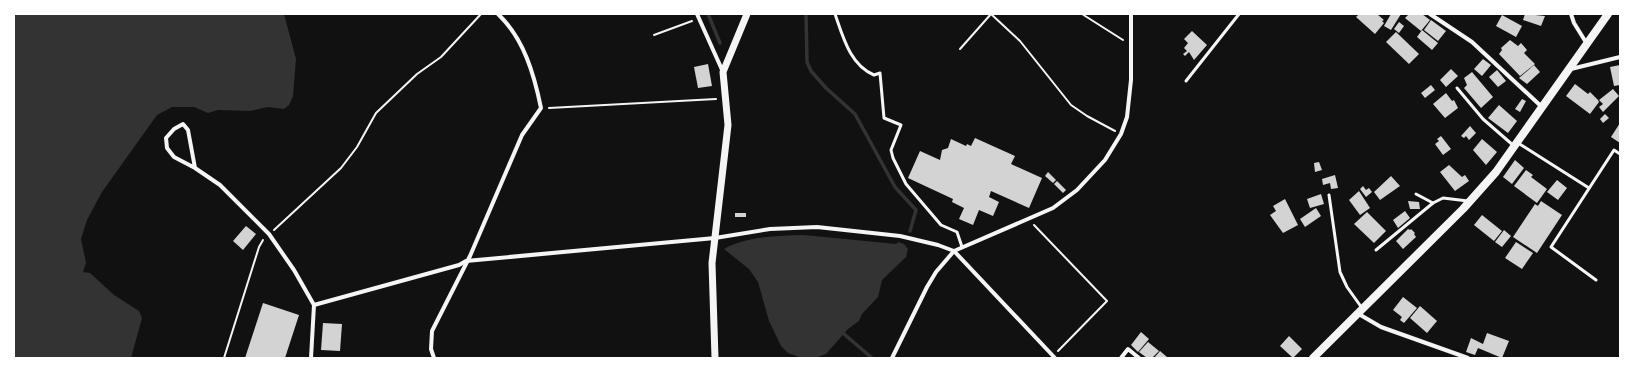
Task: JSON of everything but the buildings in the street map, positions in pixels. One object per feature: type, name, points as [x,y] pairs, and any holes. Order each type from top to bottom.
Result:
[{"type":"main road","points":[[1313,358],[1470,201],[1517,145],[1608,14]]},
{"type":"street","points":[[434,358],[431,349],[432,331],[466,261],[470,256],[522,135],[541,108],[536,87],[521,42],[510,25],[498,14]]},
{"type":"street","points":[[723,72],[747,14]]},
{"type":"street","points":[[892,358],[927,287],[936,272],[954,251],[1053,208],[1077,190],[1105,160],[1121,134],[1127,117],[1131,80],[1131,14]]},
{"type":"street","points":[[1430,14],[1472,42],[1543,108]]},
{"type":"street","points":[[1571,14],[1574,23],[1587,44]]},
{"type":"street","points":[[698,16],[723,72],[728,125],[712,264],[715,358]]},
{"type":"street","points":[[1570,69],[1620,57]]},
{"type":"street","points":[[195,168],[188,130],[183,124],[174,129],[166,138],[167,148],[174,156],[220,185],[269,234],[314,304],[311,358]]},
{"type":"street","points":[[314,304],[466,261],[715,238],[770,229],[817,227],[900,236],[938,245],[954,251],[1054,357]]},
{"type":"street","points":[[1360,311],[1381,327],[1468,358]]},
{"type":"street","points":[[1121,358],[1128,349],[1139,358]]},
{"type":"lane","points":[[835,14],[845,43],[856,62],[866,72],[874,75],[880,72],[884,118],[901,125],[891,150],[893,158],[906,184],[941,225],[957,232],[962,247]]},
{"type":"lane","points":[[1186,81],[1239,14]]},
{"type":"lane","points":[[1457,88],[1482,119],[1517,145],[1589,188]]},
{"type":"lane","points":[[1596,280],[1551,247],[1614,150],[1620,154]]},
{"type":"lane","points":[[1416,194],[1434,203]]},
{"type":"lane","points":[[1328,195],[1340,272],[1360,311]]},
{"type":"lane","points":[[1376,250],[1434,203],[1443,198],[1470,201]]},
{"type":"path","points":[[224,358],[259,247],[269,234],[341,168],[357,146],[376,113],[417,74],[441,57],[481,14]]},
{"type":"path","points":[[960,49],[991,14],[1020,40],[1071,105],[1087,116],[1121,134]]},
{"type":"path","points":[[1082,14],[1130,44]]},
{"type":"path","points":[[654,36],[698,16]]},
{"type":"path","points":[[541,108],[725,98]]},
{"type":"path","points":[[1028,219],[1107,302],[1054,357]]},
{"type":"shaded area","points":[[14,14],[284,14],[296,59],[293,96],[289,105],[284,109],[268,107],[250,111],[218,110],[208,113],[194,107],[172,107],[157,115],[102,192],[87,220],[81,239],[86,263],[83,272],[90,273],[114,295],[139,311],[142,318],[131,358],[14,358]]},
{"type":"shaded area","points":[[804,235],[896,244],[898,242],[904,244],[908,249],[906,257],[882,280],[878,297],[862,314],[859,321],[848,329],[826,354],[815,358],[802,358],[788,353],[781,346],[769,321],[758,282],[749,269],[724,249],[743,241],[753,239],[773,236]]},
{"type":"waterway","points":[[708,14],[720,43]]},
{"type":"waterway","points":[[806,14],[807,62],[811,71],[826,88],[855,114],[895,187],[916,210],[910,231]]},
{"type":"waterway","points":[[844,334],[872,358]]}]
